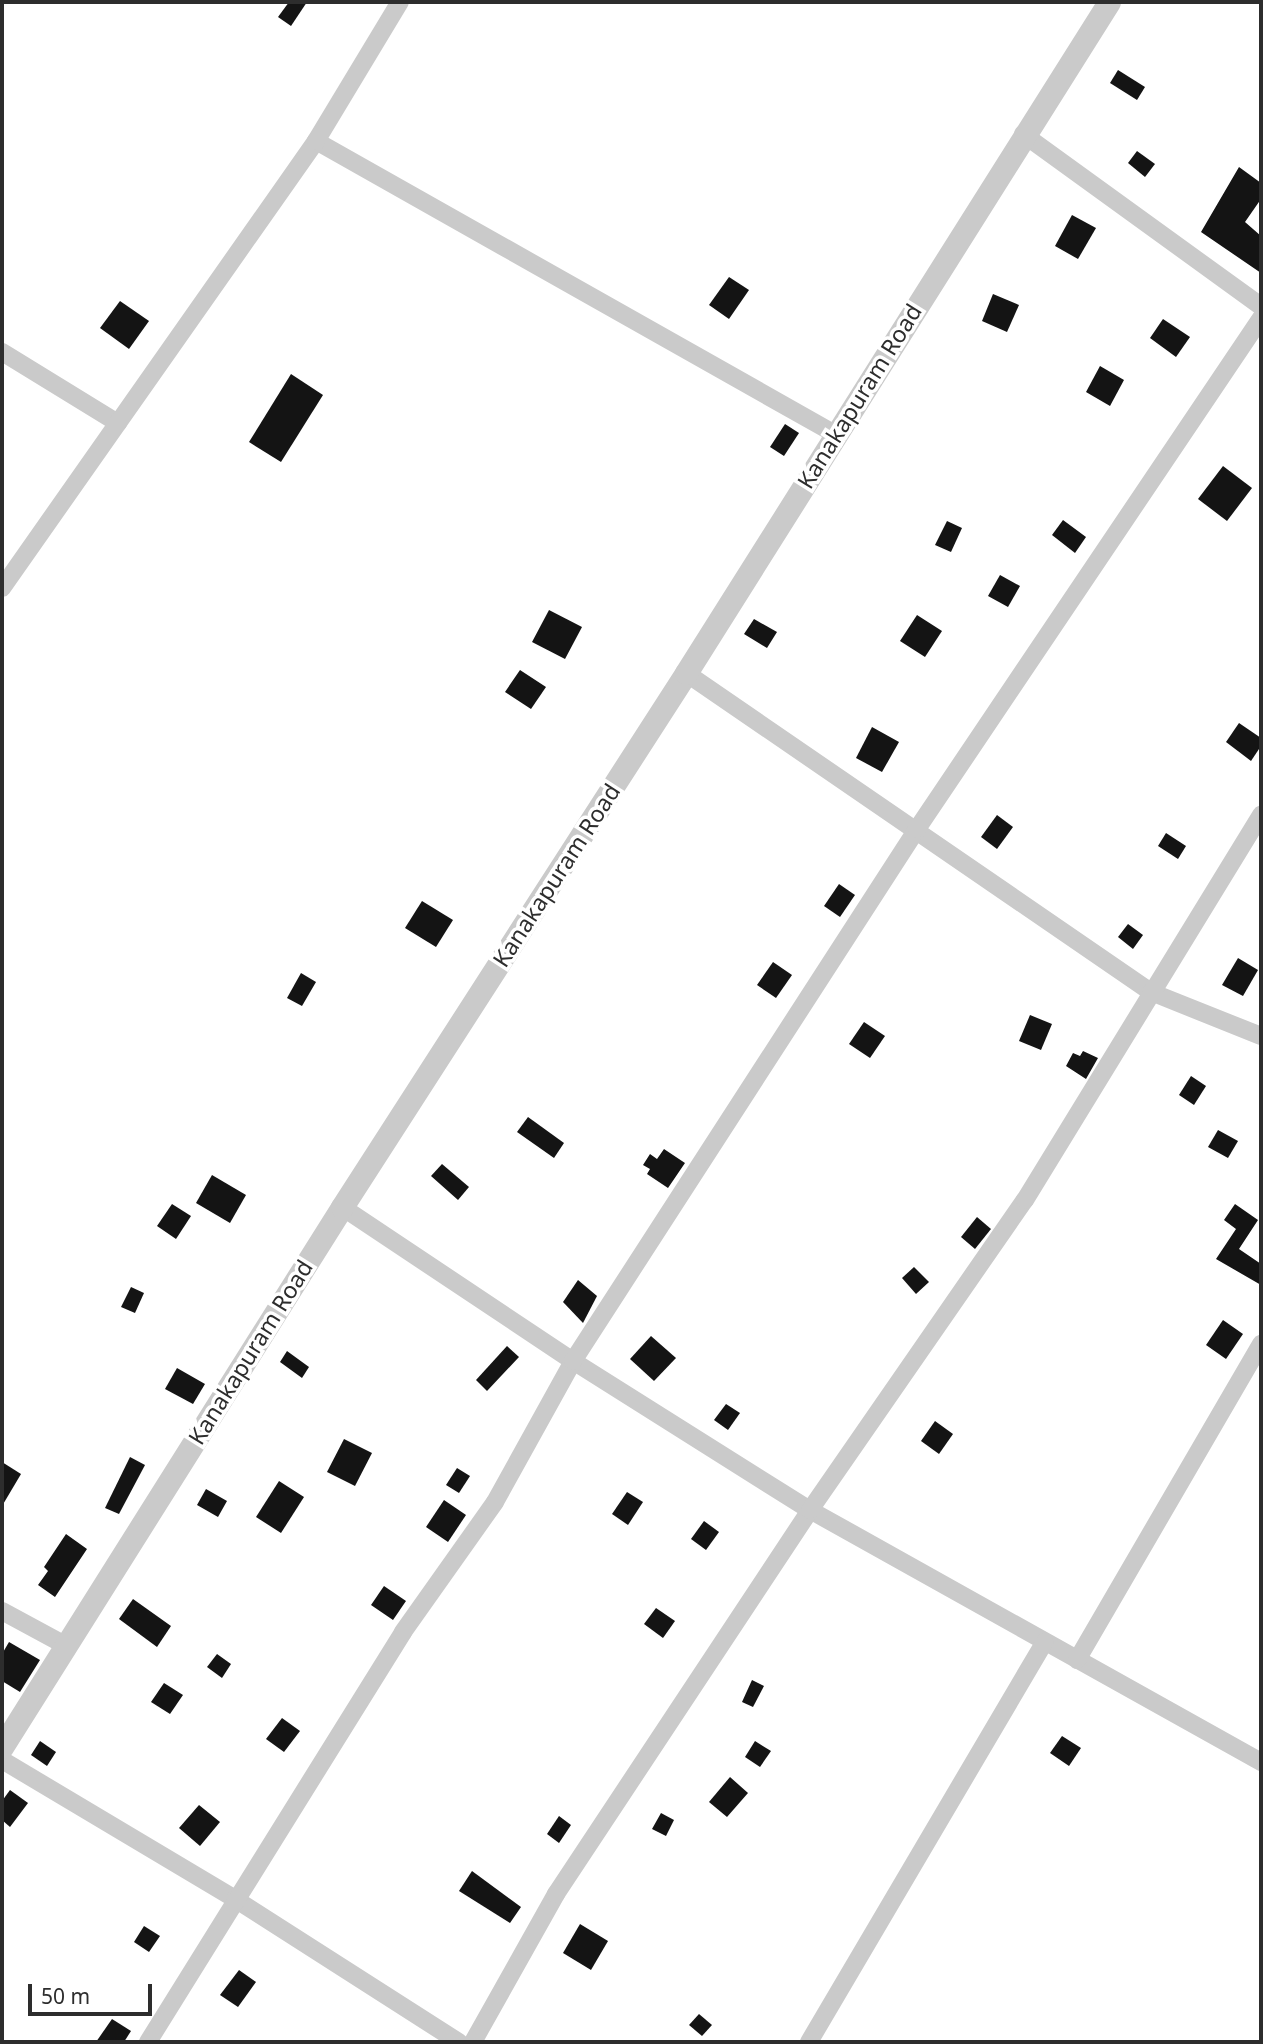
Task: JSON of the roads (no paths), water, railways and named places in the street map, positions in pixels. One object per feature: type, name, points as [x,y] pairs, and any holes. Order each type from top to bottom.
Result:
[{"type":"street","points":[[2,588],[316,141],[401,2]]},
{"type":"street","name":"Kanakapuram Road","points":[[2,1747],[342,1207],[686,673],[1023,134],[1109,2]]},
{"type":"street","points":[[1023,134],[1261,306]]},
{"type":"street","points":[[316,141],[835,434]]},
{"type":"street","points":[[148,2042],[403,1632],[495,1502],[573,1361],[917,829],[1261,318]]},
{"type":"street","points":[[2,352],[118,423]]},
{"type":"street","points":[[686,673],[1151,992],[1261,1036]]},
{"type":"street","points":[[473,2042],[556,1894],[810,1510],[1025,1200],[1261,815]]},
{"type":"street","points":[[342,1207],[573,1361],[810,1510],[1261,1762]]},
{"type":"street","points":[[1077,1660],[1261,1344]]},
{"type":"street","points":[[2,1611],[65,1644]]},
{"type":"street","points":[[809,2042],[1045,1642]]},
{"type":"street","points":[[2,1760],[235,1899],[459,2042]]}]
